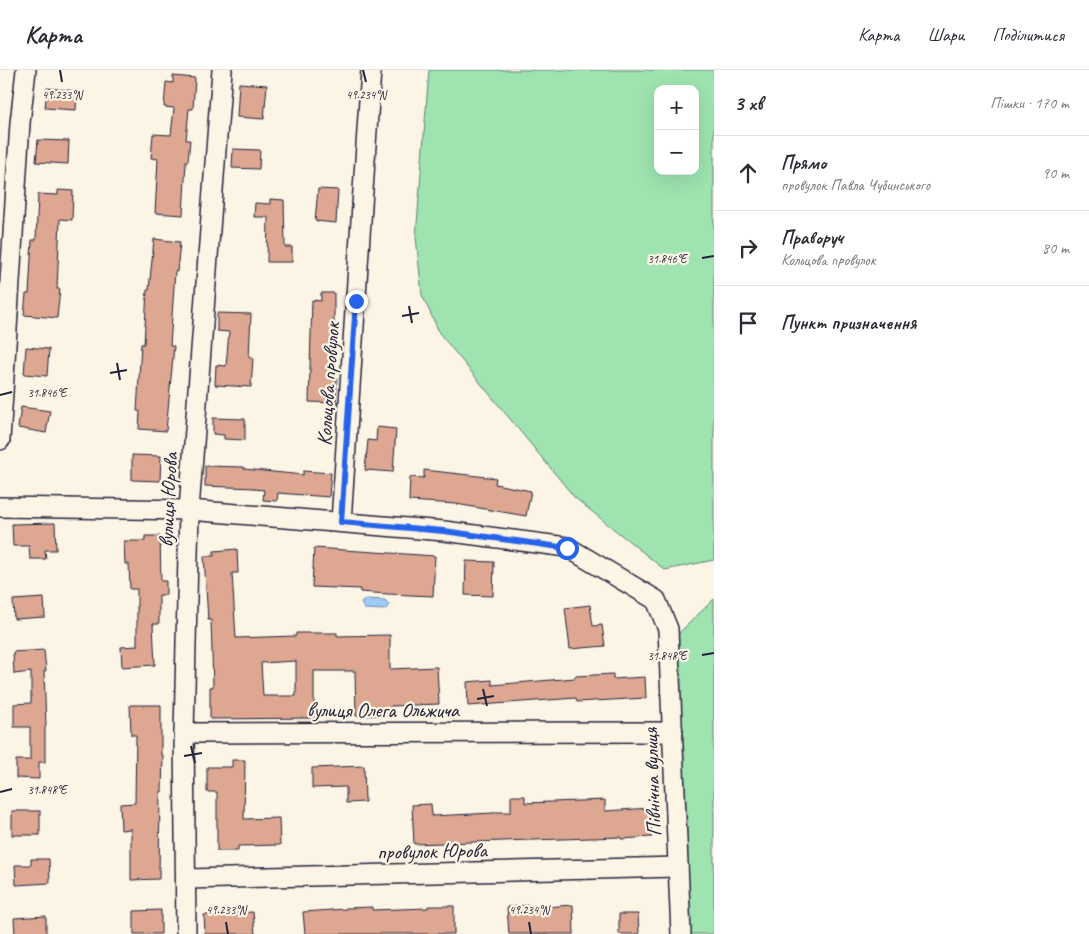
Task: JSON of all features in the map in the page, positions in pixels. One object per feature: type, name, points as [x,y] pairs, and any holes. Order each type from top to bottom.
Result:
[{"type":"street","points":[[0,440],[20,123],[26,70]]},
{"type":"street","name":"вулиця Юрова","points":[[186,934],[184,733],[188,510],[222,70]]},
{"type":"street","name":"Кольцова провулок","points":[[341,522],[371,70]]},
{"type":"street","name":"Північна вулиця","points":[[0,507],[188,510],[444,531],[567,548],[656,600],[668,629],[681,934]]},
{"type":"street","name":"вулиця Олега Ольжича","points":[[184,733],[673,732]]},
{"type":"street","name":"провулок Юрова","points":[[186,879],[678,868]]},
{"type":"green space","points":[[429,70],[714,70],[714,560],[665,570],[575,498],[440,334],[422,295],[416,237]]},
{"type":"green space","points":[[714,599],[714,934],[688,934],[678,634]]},
{"type":"water","points":[[366,599],[385,600],[389,605],[385,610],[364,609],[361,603]]},
{"type":"building","points":[[173,76],[195,78],[193,109],[189,109],[186,140],[190,140],[188,161],[186,161],[183,215],[155,213],[158,159],[151,158],[153,134],[171,135],[174,108],[164,107],[166,82],[173,83]]},
{"type":"building","points":[[239,83],[267,85],[264,119],[237,117]]},
{"type":"building","points":[[47,88],[77,91],[76,110],[45,108]]},
{"type":"building","points":[[38,140],[69,141],[68,164],[36,162]]},
{"type":"building","points":[[233,149],[260,150],[259,169],[232,168]]},
{"type":"building","points":[[318,189],[338,190],[336,223],[315,221]]},
{"type":"building","points":[[58,190],[73,191],[72,220],[60,219],[57,289],[60,289],[57,318],[24,315],[26,294],[29,294],[32,240],[36,240],[38,194],[58,195]]},
{"type":"building","points":[[270,199],[284,200],[285,247],[292,247],[292,262],[267,262],[268,217],[254,217],[255,203],[270,204]]},
{"type":"building","points":[[154,239],[180,242],[177,272],[175,271],[170,346],[174,346],[166,431],[139,429],[140,411],[137,411],[141,344],[144,344],[147,290],[149,290]]},
{"type":"building","points":[[321,293],[334,293],[334,378],[337,378],[336,403],[309,402],[312,300],[321,301]]},
{"type":"building","points":[[217,313],[251,314],[249,358],[253,358],[251,387],[215,385],[216,365],[226,366],[229,332],[217,331]]},
{"type":"building","points":[[26,347],[49,349],[47,376],[24,374]]},
{"type":"building","points":[[21,407],[50,411],[46,433],[18,428]]},
{"type":"building","points":[[213,418],[245,419],[245,440],[224,439],[224,435],[213,434]]},
{"type":"building","points":[[377,427],[396,429],[393,472],[365,470],[368,440],[376,441]]},
{"type":"building","points":[[132,455],[161,456],[160,481],[132,480]]},
{"type":"building","points":[[205,466],[244,467],[244,469],[303,475],[303,471],[331,473],[329,497],[278,493],[277,501],[263,500],[264,490],[205,486]]},
{"type":"building","points":[[424,470],[496,478],[495,484],[531,491],[526,516],[456,504],[409,501],[410,477],[424,478]]},
{"type":"building","points":[[55,523],[56,550],[45,550],[46,559],[30,559],[29,546],[13,546],[12,524]]},
{"type":"building","points":[[145,536],[160,536],[161,581],[166,581],[166,595],[159,595],[159,624],[153,624],[155,665],[122,667],[121,647],[137,646],[137,589],[130,589],[129,564],[125,564],[124,541],[145,541]]},
{"type":"building","points":[[314,548],[435,556],[433,596],[360,592],[360,589],[312,587]]},
{"type":"building","points":[[237,549],[238,573],[232,573],[236,638],[296,636],[296,633],[337,633],[337,636],[390,635],[390,669],[437,667],[439,704],[391,706],[392,715],[356,716],[355,671],[314,671],[314,718],[210,719],[210,687],[213,687],[211,620],[208,620],[204,556],[214,556],[214,551]],"holes":[[[296,661],[296,696],[263,696],[261,663]]]},
{"type":"building","points":[[466,561],[494,562],[493,596],[465,595]]},
{"type":"building","points":[[44,598],[45,617],[14,619],[13,600]]},
{"type":"building","points":[[590,605],[593,626],[602,625],[605,646],[570,649],[565,608]]},
{"type":"building","points":[[44,650],[46,671],[44,671],[45,762],[39,762],[39,779],[16,778],[16,760],[30,760],[30,727],[14,727],[14,704],[31,703],[31,672],[14,674],[13,652]]},
{"type":"building","points":[[613,674],[613,679],[645,677],[646,698],[577,702],[576,698],[468,706],[467,682],[492,680],[492,685]]},
{"type":"building","points":[[130,705],[161,705],[161,755],[163,755],[162,792],[160,792],[159,879],[131,880],[131,829],[121,830],[120,804],[135,803],[136,735],[131,735]]},
{"type":"building","points":[[232,760],[245,760],[244,819],[279,818],[280,845],[238,846],[238,851],[217,851],[217,792],[207,792],[207,767],[232,767]]},
{"type":"building","points":[[364,766],[365,802],[346,803],[346,787],[312,788],[312,768]]},
{"type":"building","points":[[511,796],[525,796],[525,803],[605,800],[605,811],[650,808],[652,837],[414,844],[412,805],[431,804],[432,816],[511,812]]},
{"type":"building","points":[[12,811],[40,811],[40,835],[12,835]]},
{"type":"building","points":[[31,859],[49,859],[50,883],[16,885],[15,865],[31,865]]},
{"type":"building","points":[[530,905],[531,908],[573,905],[574,934],[509,934],[507,907]]},
{"type":"building","points":[[428,906],[454,906],[454,934],[305,934],[303,912],[372,907],[372,910],[428,908]]},
{"type":"building","points":[[161,910],[161,934],[134,934],[134,911]]},
{"type":"building","points":[[253,912],[255,934],[205,934],[204,915]]},
{"type":"building","points":[[619,914],[638,914],[639,934],[619,934]]},
{"type":"building","points":[[46,916],[46,934],[15,934],[14,918]]},
{"type":"route","points":[[356,301],[341,522],[444,531],[567,548]]}]
